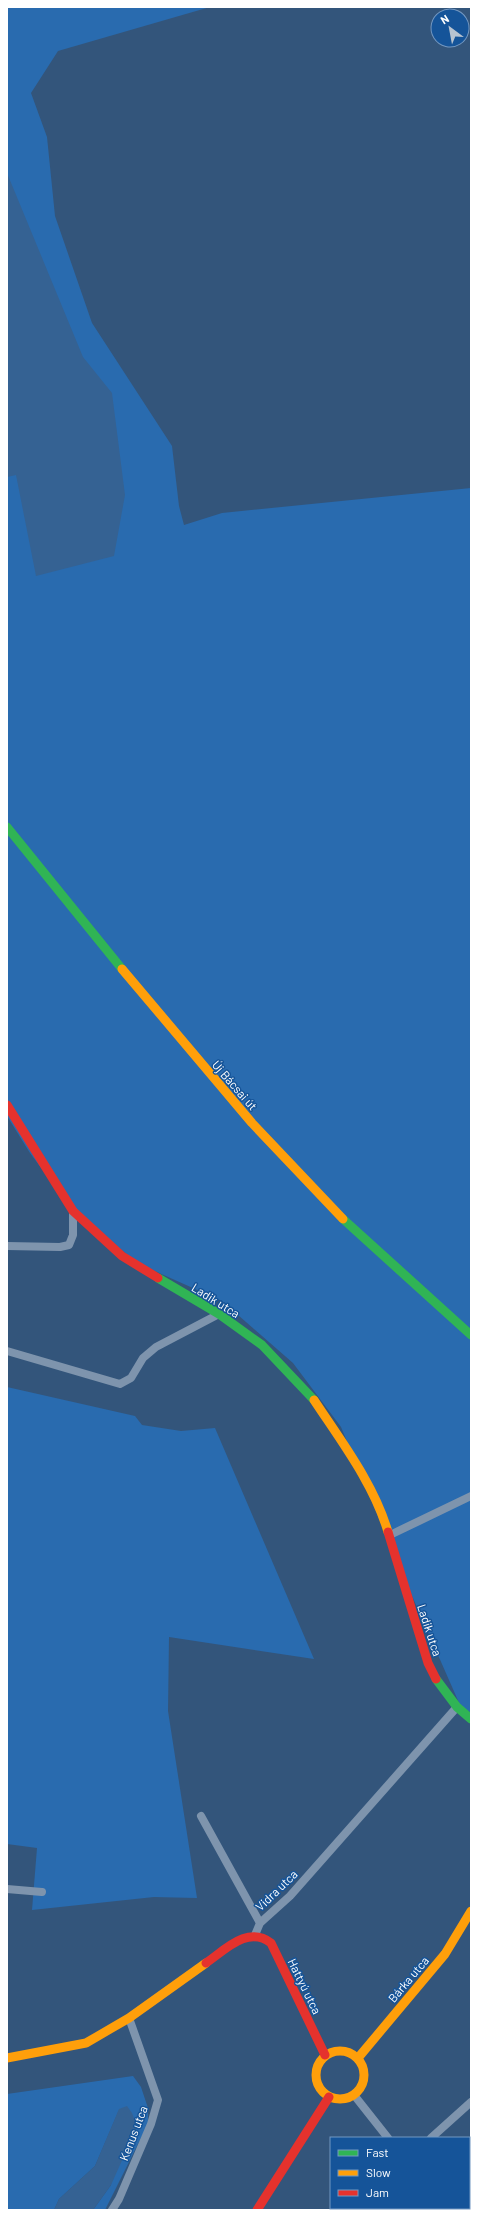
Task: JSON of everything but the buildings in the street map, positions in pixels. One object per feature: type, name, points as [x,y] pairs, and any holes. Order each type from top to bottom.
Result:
[{"type":"street","name":"Új Bácsai út","points":[[7,826],[222,1090],[274,1148],[362,1237],[471,1335]]},
{"type":"street","name":"Ladik utca","points":[[7,1105],[73,1211],[122,1256],[219,1314],[262,1345],[314,1400],[350,1455],[383,1515],[428,1663],[441,1687],[457,1707],[471,1719]]},
{"type":"street","points":[[7,1246],[60,1247],[69,1244],[73,1235],[73,1211]]},
{"type":"street","points":[[7,1351],[120,1384],[131,1378],[143,1358],[156,1347],[219,1314]]},
{"type":"street","points":[[390,1535],[471,1496]]},
{"type":"street","name":"Vidra utca","points":[[255,1935],[260,1923],[290,1896],[457,1707]]},
{"type":"street","points":[[201,1816],[260,1923]]},
{"type":"street","points":[[7,1889],[42,1892]]},
{"type":"street","name":"Bárka utca","points":[[358,2058],[445,1954],[471,1911]]},
{"type":"street","points":[[7,2058],[86,2043],[129,2018],[238,1940],[255,1935]]},
{"type":"street","name":"Hattyú utca","points":[[255,1935],[265,1938],[271,1943],[325,2055]]},
{"type":"street","name":"Kenus utca","points":[[112,2210],[119,2199],[151,2124],[158,2100],[129,2018]]},
{"type":"street","points":[[335,2050],[344,2050],[358,2058],[364,2071],[364,2079],[362,2086],[354,2095],[344,2099],[329,2097],[322,2092],[316,2079],[318,2064],[325,2055],[335,2050]]},
{"type":"street","points":[[354,2095],[387,2137]]},
{"type":"street","points":[[258,2210],[329,2097]]},
{"type":"street","points":[[432,2137],[471,2102]]},
{"type":"shaded area","points":[[7,7],[210,7],[58,51],[31,93],[47,137],[55,216],[92,323],[172,446],[179,506],[184,525],[222,513],[471,488],[471,1713],[460,1705],[394,1555],[341,1427],[293,1363],[222,1301],[139,1264],[74,1212],[30,1153],[7,1116]]},
{"type":"shaded area","points":[[7,173],[83,357],[112,393],[125,495],[114,556],[36,576],[16,475],[7,477]]},
{"type":"shaded area","points":[[7,1387],[135,1416],[142,1425],[181,1431],[215,1428],[314,1659],[169,1637],[168,1711],[197,1898],[154,1897],[32,1910],[37,1848],[7,1844]]},
{"type":"shaded area","points":[[133,2076],[141,2087],[148,2108],[148,2124],[105,2210],[93,2210],[111,2185],[119,2110],[95,2166],[59,2199],[54,2210],[7,2210],[7,2094]]},
{"type":"shaded area","points":[[127,2106],[132,2113],[137,2127],[111,2185],[93,2210],[54,2210],[59,2199],[95,2166],[119,2109]]},
{"type":"traffic: fast","points":[[7,827],[122,969]]},
{"type":"traffic: fast","points":[[343,1219],[471,1335]]},
{"type":"traffic: fast","points":[[158,1278],[219,1314],[262,1345],[314,1400]]},
{"type":"traffic: fast","points":[[436,1679],[457,1707],[471,1719]]},
{"type":"traffic: slow","points":[[122,969],[252,1123],[343,1219]]},
{"type":"traffic: slow","points":[[314,1400],[346,1447],[366,1480],[382,1514],[388,1532]]},
{"type":"traffic: slow","points":[[358,2058],[445,1954],[471,1911]]},
{"type":"traffic: slow","points":[[7,2058],[86,2043],[129,2018],[206,1963]]},
{"type":"traffic: slow","points":[[335,2051],[345,2051],[354,2055],[360,2061],[363,2066],[364,2075],[363,2084],[354,2095],[345,2099],[335,2099],[326,2095],[320,2089],[316,2080],[316,2070],[320,2061],[326,2055],[335,2051]]},
{"type":"traffic: jam","points":[[7,1105],[73,1211],[122,1256],[158,1278]]},
{"type":"traffic: jam","points":[[388,1532],[428,1663],[436,1679]]},
{"type":"traffic: jam","points":[[206,1963],[229,1946],[245,1938],[262,1938],[271,1943],[325,2055]]},
{"type":"traffic: jam","points":[[257,2210],[329,2097]]}]
